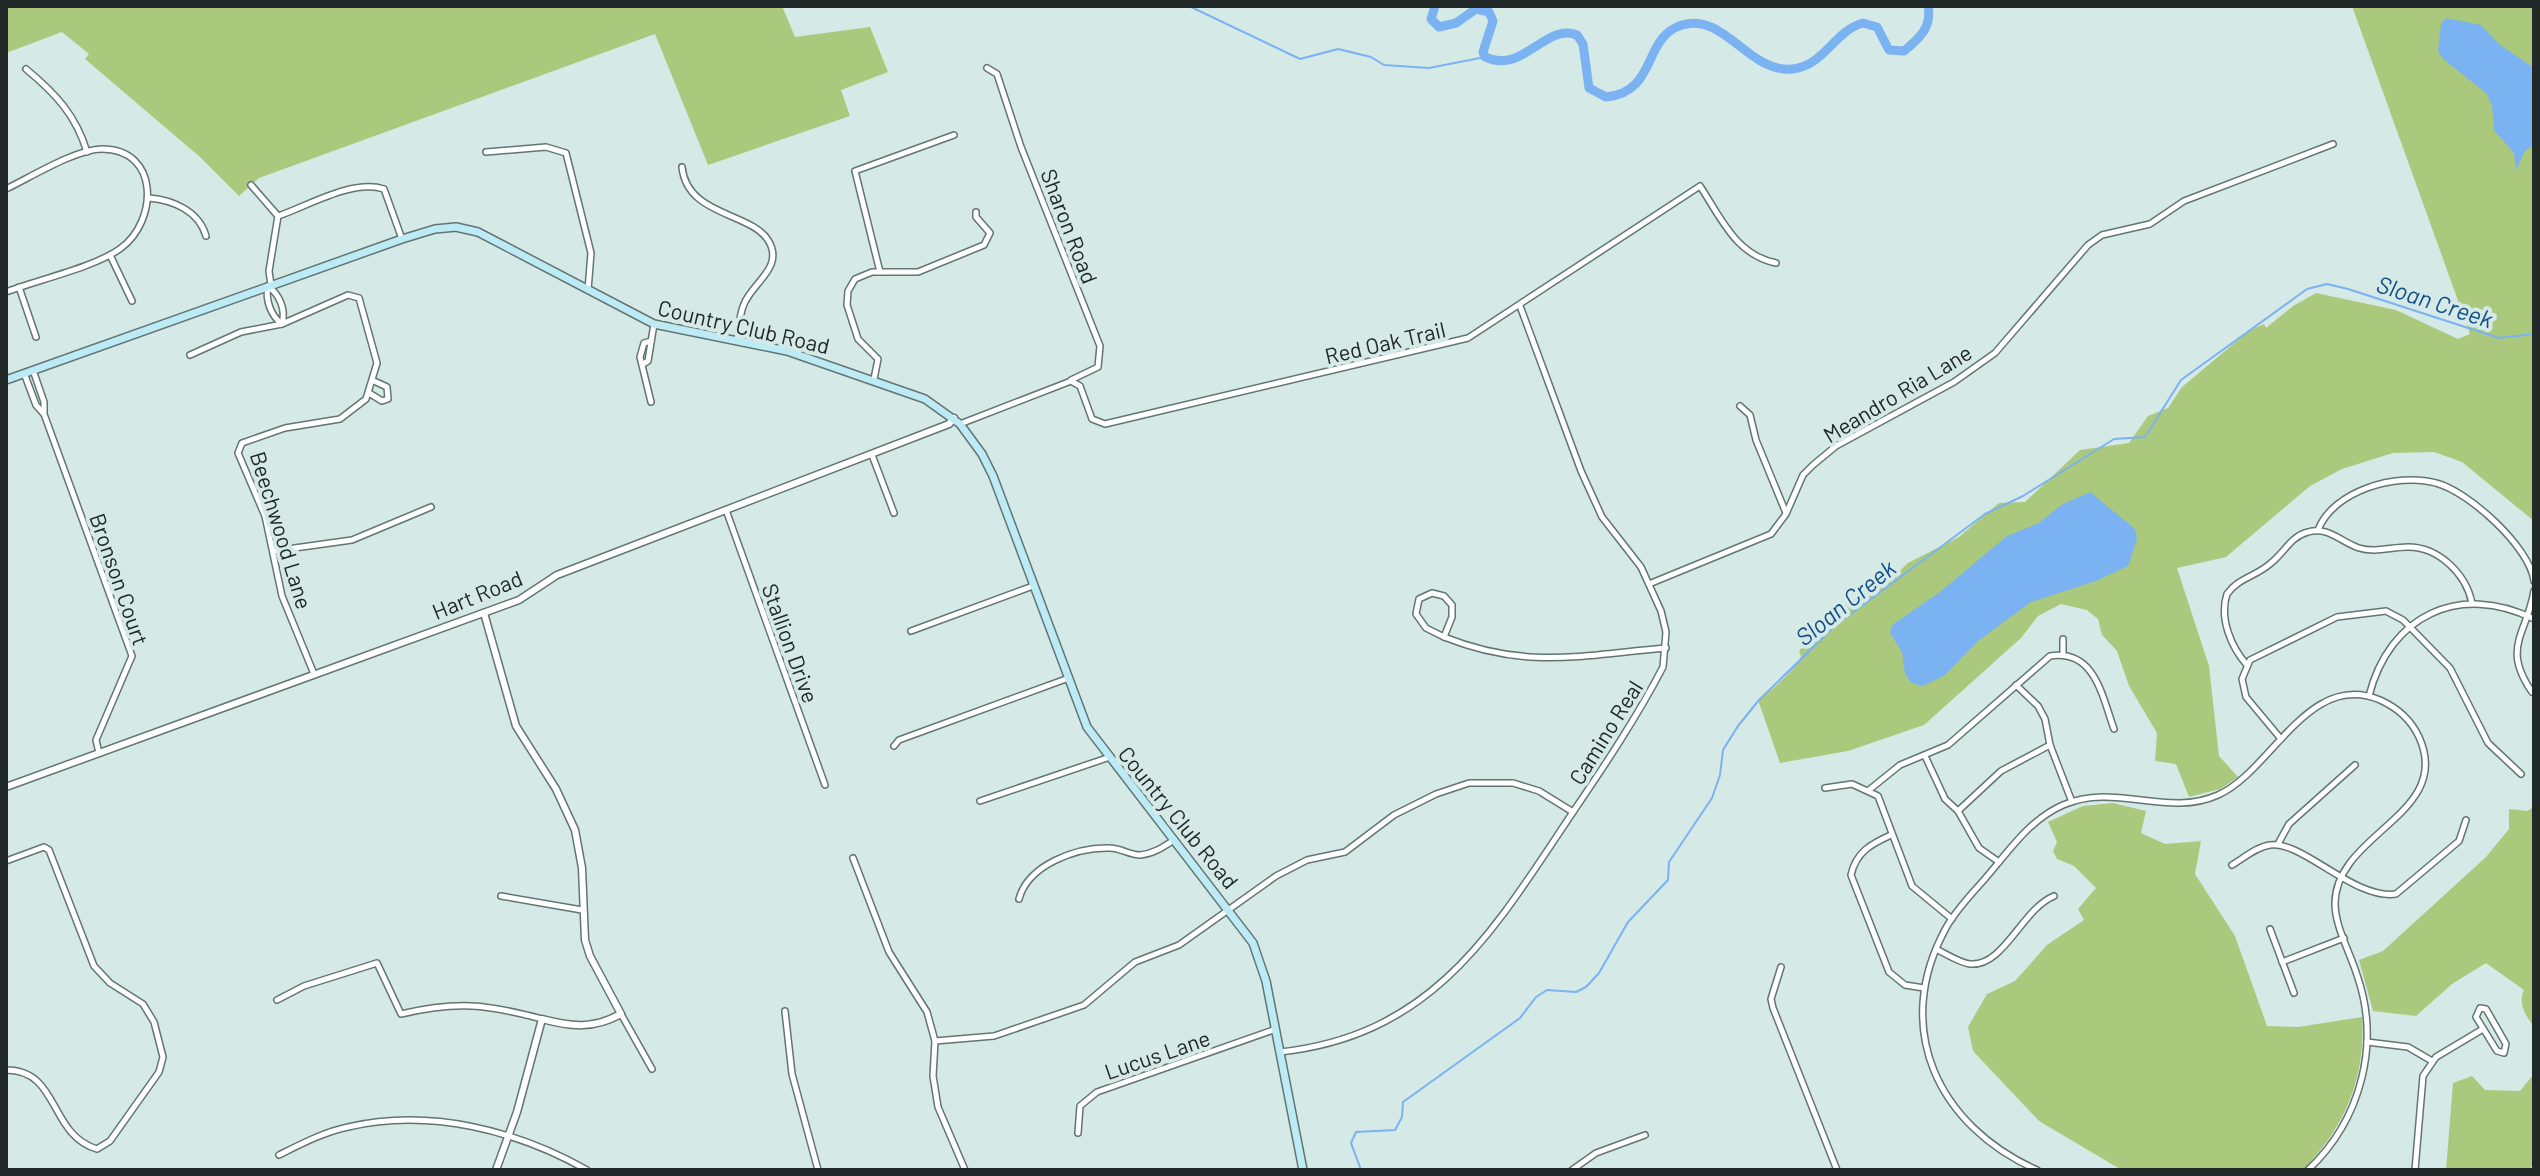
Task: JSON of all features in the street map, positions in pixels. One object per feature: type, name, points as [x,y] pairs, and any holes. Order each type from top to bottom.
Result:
[{"type":"main road","name":"Country Club Road","points":[[6,380],[402,239],[435,229],[456,227],[478,232],[654,324],[787,351],[925,399],[957,421],[973,439],[993,476],[1066,679],[1087,727],[1107,758],[1229,907],[1260,959],[1303,1170]]},
{"type":"street","name":"Sharon Road","points":[[987,68],[997,74],[1005,92],[1021,147],[1100,346],[1101,359],[1097,369],[1066,382]]},
{"type":"street","points":[[26,69],[68,109],[87,152]]},
{"type":"street","points":[[880,272],[855,171],[954,135]]},
{"type":"street","name":"Meandro Ria Lane","points":[[1649,584],[1767,536],[1786,514],[1803,475],[1827,452],[1954,382],[1995,353],[2088,245],[2102,235],[2150,224],[2184,201],[2333,144]]},
{"type":"street","points":[[486,152],[550,147],[568,156],[591,253],[587,291]]},
{"type":"street","points":[[6,189],[87,152],[108,150],[128,157],[145,177],[149,198],[137,233],[110,255],[6,292]]},
{"type":"street","points":[[682,167],[685,181],[704,202],[762,233],[770,245],[771,269],[743,305],[737,341]]},
{"type":"street","points":[[251,185],[278,216]]},
{"type":"street","name":"Red Oak Trail","points":[[1066,382],[1079,385],[1092,419],[1105,424],[1460,341],[1520,306],[1700,186],[1740,245],[1755,257],[1776,263]]},
{"type":"street","points":[[278,216],[353,189],[384,189],[402,239]]},
{"type":"street","points":[[149,198],[185,208],[201,224],[206,236]]},
{"type":"street","points":[[874,379],[878,359],[858,339],[847,298],[855,279],[867,273],[918,272],[984,245],[990,233],[976,217],[976,212]]},
{"type":"street","points":[[278,216],[269,271],[270,286],[266,296],[275,319],[282,324]]},
{"type":"street","points":[[110,255],[132,301]]},
{"type":"street","points":[[270,286],[277,293],[285,315],[282,324]]},
{"type":"street","points":[[19,287],[36,337]]},
{"type":"street","name":"Beechwood Lane","points":[[282,324],[339,299],[357,296],[376,356],[374,381],[356,410],[340,419],[275,430],[239,447],[244,468],[265,516],[282,596],[314,674]]},
{"type":"street","name":"Camino Real","points":[[1280,1052],[1328,1046],[1369,1032],[1434,988],[1481,943],[1506,912],[1573,812],[1663,667],[1665,625],[1649,584],[1641,567],[1602,517],[1581,471],[1520,306]]},
{"type":"street","points":[[190,355],[241,332],[282,324]]},
{"type":"street","points":[[651,402],[640,357],[644,343],[651,341],[654,324]]},
{"type":"street","name":"Bronson Court","points":[[33,370],[44,402],[44,414],[132,656],[96,740],[99,753]]},
{"type":"street","name":"Bronson Court","points":[[24,373],[36,405],[44,414]]},
{"type":"street","points":[[369,393],[382,401],[388,399],[387,387],[374,381]]},
{"type":"street","points":[[957,421],[1066,382]]},
{"type":"street","points":[[1740,406],[1750,415],[1756,440],[1786,514]]},
{"type":"street","name":"Hart Road","points":[[6,787],[519,600],[557,575],[957,421]]},
{"type":"street","points":[[872,455],[894,513]]},
{"type":"street","points":[[2318,530],[2330,508],[2366,490],[2410,480],[2437,483],[2460,494],[2518,545],[2527,557],[2534,581]]},
{"type":"street","points":[[273,551],[352,540],[431,507]]},
{"type":"street","name":"Stallion Drive","points":[[726,510],[825,785]]},
{"type":"street","points":[[2247,665],[2235,650],[2225,620],[2224,593],[2272,563],[2297,537],[2318,530],[2365,549],[2410,547],[2431,552],[2461,576],[2472,603]]},
{"type":"street","points":[[911,631],[1033,586]]},
{"type":"street","points":[[2532,692],[2521,674],[2516,653],[2518,635],[2534,591]]},
{"type":"street","points":[[1444,637],[1452,617],[1452,605],[1444,596],[1432,593],[1416,603],[1416,614],[1426,628],[1444,637],[1490,653],[1567,660],[1666,648]]},
{"type":"street","points":[[2369,696],[2385,654],[2409,626],[2439,610],[2472,603],[2505,607],[2534,619]]},
{"type":"street","points":[[2281,739],[2246,697],[2242,679],[2247,665],[2261,652],[2342,615],[2386,611],[2409,626],[2450,668],[2488,743],[2521,774]]},
{"type":"street","points":[[484,613],[516,726],[556,789],[575,830],[582,868],[582,910],[590,956],[652,1069]]},
{"type":"street","points":[[2063,639],[2063,654]]},
{"type":"street","points":[[1869,790],[1900,765],[1948,745],[2036,665],[2050,656],[2063,654],[2080,659],[2091,668],[2114,729]]},
{"type":"street","points":[[894,746],[899,740],[1066,679]]},
{"type":"street","points":[[2016,685],[2038,706],[2072,802]]},
{"type":"street","points":[[2037,1170],[1990,1145],[1950,1103],[1928,1051],[1923,1013],[1924,988],[1936,949],[1952,919],[2037,821],[2072,802],[2103,796],[2171,805],[2202,801],[2240,782],[2281,739],[2321,704],[2345,696],[2369,696],[2399,711],[2414,728],[2424,756],[2424,778],[2412,803],[2361,849],[2340,876],[2335,903],[2363,993],[2367,1042],[2363,1074],[2350,1112],[2331,1145],[2308,1170]]},
{"type":"street","points":[[1958,811],[2001,771],[2050,745]]},
{"type":"street","points":[[1925,756],[1938,789],[1958,811],[1979,848],[1999,862]]},
{"type":"street","points":[[980,801],[1107,758]]},
{"type":"street","points":[[2278,844],[2289,824],[2355,765]]},
{"type":"street","points":[[935,1041],[994,1036],[1084,1005],[1135,962],[1179,945],[1229,907],[1298,863],[1345,852],[1402,810],[1455,787],[1495,781],[1513,783],[1539,791],[1573,812]]},
{"type":"street","points":[[1825,788],[1852,784],[1878,796],[1912,886],[1952,919]]},
{"type":"street","points":[[2232,865],[2260,848],[2278,844],[2375,893],[2396,894],[2453,847],[2462,835],[2466,820]]},
{"type":"street","points":[[1891,835],[1863,851],[1854,862],[1851,875],[1889,972],[1905,985],[1924,988]]},
{"type":"street","points":[[1019,899],[1032,874],[1078,853],[1114,848],[1138,855],[1156,851],[1175,840]]},
{"type":"street","points":[[6,861],[44,847],[49,850],[94,966],[110,983],[143,1004],[154,1022],[163,1057],[159,1072],[107,1146],[97,1149],[67,1131],[52,1100],[35,1078],[21,1070],[6,1070]]},
{"type":"street","points":[[853,858],[889,952],[927,1012],[935,1041],[933,1076],[938,1107],[965,1170]]},
{"type":"street","points":[[501,896],[582,910]]},
{"type":"street","points":[[1936,949],[1969,964],[1984,963],[1997,955],[2039,903],[2054,896]]},
{"type":"street","points":[[2270,929],[2294,993]]},
{"type":"street","points":[[2282,962],[2344,938]]},
{"type":"street","points":[[277,1000],[304,986],[377,963],[401,1014],[441,1004],[512,1011],[580,1028],[605,1023],[621,1014]]},
{"type":"street","points":[[1781,967],[1771,999],[1773,1008],[1837,1170]]},
{"type":"street","points":[[2484,1007],[2506,1044],[2506,1052],[2499,1053],[2483,1029],[2475,1014],[2484,1007]]},
{"type":"street","points":[[785,1011],[792,1074],[818,1170]]},
{"type":"street","points":[[496,1170],[542,1019]]},
{"type":"street","name":"Lucus Lane","points":[[1078,1133],[1080,1106],[1097,1092],[1276,1029]]},
{"type":"street","points":[[2415,1170],[2422,1081],[2432,1061],[2483,1029]]},
{"type":"street","points":[[2367,1042],[2408,1047],[2432,1061]]},
{"type":"street","points":[[279,1155],[347,1127],[403,1119],[457,1122],[551,1149],[587,1170]]},
{"type":"street","points":[[1572,1170],[1596,1153],[1645,1135]]},
{"type":"green space","points":[[6,6],[782,6],[795,37],[870,27],[888,72],[841,90],[850,116],[708,165],[655,34],[259,178],[239,196],[200,157],[85,59],[89,54],[62,32],[6,53]]},
{"type":"green space","points":[[2352,6],[2531,6],[2534,9],[2534,521],[2462,462],[2434,452],[2393,453],[2342,469],[2310,486],[2226,557],[2177,568],[2209,666],[2219,756],[2238,777],[2220,789],[2189,797],[2176,764],[2155,761],[2157,733],[2129,686],[2117,651],[2102,635],[2098,619],[2087,610],[2061,604],[2038,616],[2021,638],[1924,725],[1848,751],[1780,763],[1758,700],[1789,673],[1799,661],[1799,651],[1845,603],[1873,595],[1908,563],[1959,537],[1999,503],[2025,502],[2080,450],[2129,443],[2148,416],[2168,408],[2182,387],[2250,330],[2264,324],[2266,328],[2293,306],[2316,293],[2396,310],[2458,339],[2470,334]]},
{"type":"green space","points":[[2113,803],[2146,811],[2141,833],[2165,844],[2201,841],[2195,874],[2235,936],[2267,1026],[2298,1027],[2362,1017],[2360,1060],[2350,1100],[2318,1154],[2303,1170],[2120,1169],[2039,1121],[1973,1051],[1968,1027],[1987,994],[2015,981],[2047,945],[2084,920],[2078,909],[2096,888],[2074,866],[2057,859],[2053,851],[2057,842],[2048,822],[2083,806]]},
{"type":"green space","points":[[2534,807],[2534,1026],[2523,1009],[2524,990],[2486,963],[2452,984],[2416,1016],[2373,1011],[2359,960],[2383,951],[2486,857],[2509,829],[2509,809],[2527,811]]},
{"type":"green space","points":[[2534,1074],[2534,1160],[2530,1170],[2446,1170],[2453,1083],[2472,1076],[2485,1090],[2520,1091]]},
{"type":"water","points":[[2446,18],[2481,25],[2499,44],[2534,68],[2534,144],[2525,151],[2516,170],[2514,153],[2494,130],[2492,105],[2486,93],[2442,58],[2438,50],[2441,24]]},
{"type":"water","points":[[2090,492],[2135,529],[2137,539],[2128,566],[2096,581],[2031,602],[1978,641],[1945,675],[1923,686],[1911,683],[1905,674],[1902,652],[1890,633],[1892,625],[1940,592],[2007,536],[2039,523],[2061,505]]},
{"type":"waterway","points":[[1189,6],[1300,59],[1338,49],[1371,57],[1384,65],[1429,68],[1485,57]]},
{"type":"waterway","points":[[1435,6],[1431,19],[1439,27],[1456,23],[1476,9],[1489,12],[1493,21],[1483,52],[1485,57],[1499,61],[1523,55],[1555,35],[1577,35],[1583,44],[1589,88],[1606,97],[1623,93],[1634,85],[1661,41],[1669,31],[1682,25],[1697,23],[1711,27],[1763,62],[1777,68],[1793,69],[1813,61],[1844,33],[1863,23],[1877,27],[1889,50],[1904,51],[1924,32],[1928,6]]},
{"type":"waterway","name":"Sloan Creek","points":[[1361,1170],[1351,1143],[1356,1132],[1395,1130],[1402,1117],[1403,1102],[1520,1018],[1536,997],[1547,990],[1576,992],[1586,987],[1599,973],[1628,922],[1668,880],[1669,862],[1712,798],[1720,775],[1723,750],[1759,700],[1836,625],[1985,514],[2023,496],[2114,439],[2145,437],[2181,380],[2307,289],[2327,284],[2348,289],[2499,338],[2534,334]]}]
